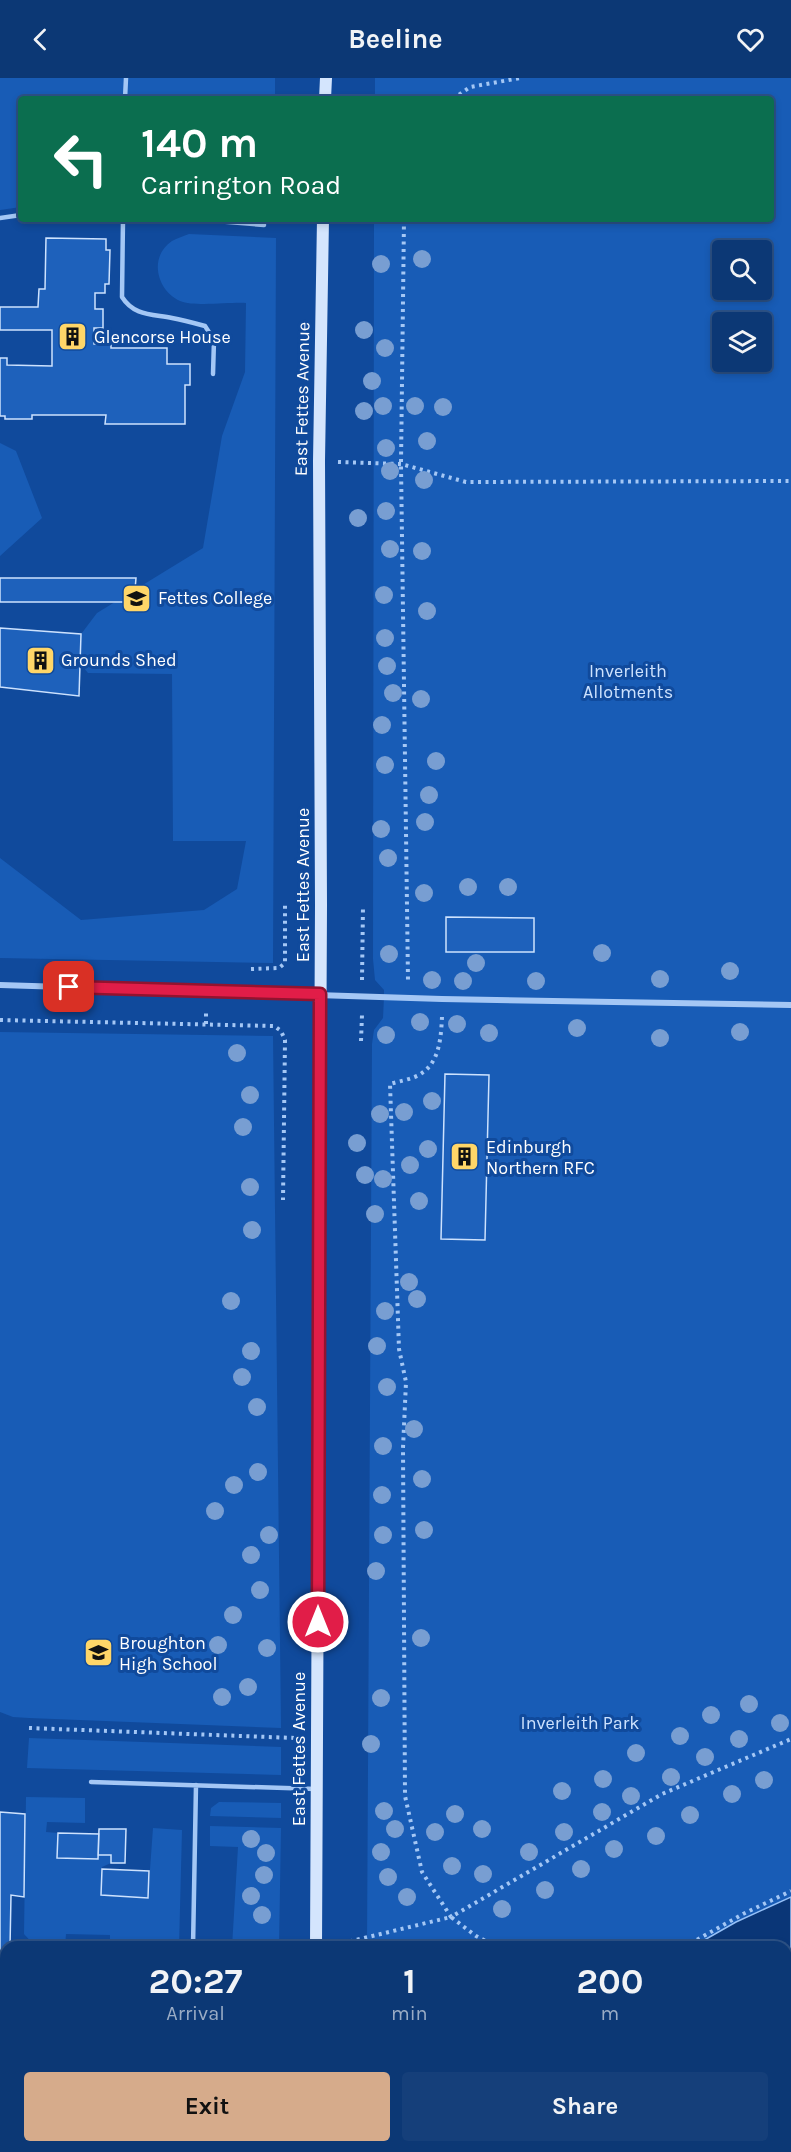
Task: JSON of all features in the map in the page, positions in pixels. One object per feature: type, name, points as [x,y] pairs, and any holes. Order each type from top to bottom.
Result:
[{"type":"street","points":[[325,96],[326,78]]},
{"type":"street","name":"East Fettes Avenue","points":[[316,1941],[320,994],[319,461],[323,222]]},
{"type":"street","points":[[0,985],[408,998],[791,1005]]},
{"type":"lane","points":[[125,96],[126,78]]},
{"type":"lane","points":[[0,218],[18,215]]},
{"type":"lane","points":[[123,222],[122,297],[128,307],[146,315],[174,318],[205,326],[214,340],[213,374]]},
{"type":"lane","points":[[227,222],[264,225]]},
{"type":"lane","points":[[91,1782],[317,1790]]},
{"type":"lane","points":[[193,1941],[196,1785]]},
{"type":"path","points":[[457,96],[470,87],[520,78]]},
{"type":"path","points":[[404,222],[401,464],[408,998]]},
{"type":"path","points":[[319,461],[401,464],[466,482],[791,481]]},
{"type":"path","points":[[251,969],[279,968],[285,963],[285,905]]},
{"type":"path","points":[[361,1041],[363,906]]},
{"type":"path","points":[[442,1015],[440,1044],[422,1074],[390,1084],[399,1349],[406,1382],[403,1448],[405,1796],[422,1872],[451,1917],[486,1941]]},
{"type":"path","points":[[0,1020],[274,1026],[281,1031],[285,1040],[283,1200]]},
{"type":"path","points":[[29,1728],[317,1738]]},
{"type":"path","points":[[353,1941],[451,1917],[662,1794],[791,1739]]},
{"type":"path","points":[[695,1941],[791,1891]]},
{"type":"green space","points":[[0,78],[275,78],[275,96],[18,96],[18,207],[0,210]]},
{"type":"green space","name":"Inverleith Park","points":[[375,78],[791,78],[791,1941],[367,1941],[372,1044],[374,1030],[383,1018],[384,997],[384,990],[375,980],[373,959],[374,222],[774,222],[774,96],[375,96]]},
{"type":"green space","points":[[189,234],[276,238],[273,963],[0,958],[0,858],[81,920],[204,910],[237,889],[246,841],[173,841],[172,674],[88,673],[69,650],[97,613],[203,548],[222,436],[245,372],[246,303],[186,303],[166,290],[158,273],[160,256],[172,241]]},
{"type":"green space","points":[[0,443],[16,451],[42,518],[0,556]]},
{"type":"green space","name":"Broughton High School","points":[[0,1032],[273,1036],[281,1728],[29,1718],[13,1717],[0,1712]]},
{"type":"green space","points":[[29,1738],[281,1747],[281,1775],[27,1768]]},
{"type":"green space","points":[[26,1797],[85,1798],[85,1823],[47,1822],[46,1832],[58,1833],[58,1858],[98,1859],[98,1855],[111,1855],[111,1863],[102,1867],[101,1895],[148,1897],[153,1828],[182,1830],[179,1941],[110,1941],[110,1935],[66,1934],[65,1941],[30,1941],[24,1934]]},
{"type":"green space","points":[[219,1802],[281,1803],[281,1818],[210,1816],[211,1808]]},
{"type":"green space","points":[[210,1826],[281,1828],[279,1941],[232,1941],[238,1847],[210,1846]]},
{"type":"shaded area","points":[[791,1897],[791,1941],[703,1941],[736,1922]]},
{"type":"building","name":"Glencorse House","points":[[46,238],[106,239],[106,250],[110,250],[109,284],[105,284],[105,293],[95,293],[95,309],[103,309],[103,328],[94,328],[94,344],[111,344],[111,348],[167,348],[167,364],[190,364],[190,385],[185,385],[185,424],[105,424],[106,415],[32,415],[32,419],[5,419],[5,416],[0,416],[0,358],[7,358],[7,365],[52,366],[52,330],[0,330],[0,307],[38,307],[39,289],[45,289]]},
{"type":"building","points":[[0,578],[136,578],[134,602],[0,602]]},
{"type":"building","name":"Grounds Shed","points":[[0,628],[81,634],[79,696],[0,687]]},
{"type":"building","points":[[446,917],[534,918],[534,952],[446,952]]},
{"type":"building","name":"Edinburgh Northern RFC","points":[[445,1074],[489,1075],[485,1240],[441,1239]]},
{"type":"building","points":[[0,1812],[25,1814],[24,1897],[11,1895],[10,1941],[0,1941]]},
{"type":"building","points":[[99,1829],[126,1829],[125,1863],[111,1863],[111,1855],[98,1855]]},
{"type":"building","points":[[58,1833],[99,1834],[98,1859],[57,1858]]},
{"type":"building","points":[[102,1869],[149,1871],[148,1898],[101,1895]]},
{"type":"place","name":"Glencorse House","points":[[73,337]]},
{"type":"place","name":"Fettes College","points":[[137,598]]},
{"type":"place","name":"Grounds Shed","points":[[40,660]]},
{"type":"place","name":"Edinburgh Northern RFC","points":[[465,1157]]},
{"type":"place","name":"Broughton High School","points":[[98,1653]]},
{"type":"route","points":[[69,987],[320,994],[318,1622]]},
{"type":"park label","name":"Inverleith Allotments","points":[[628,681]]}]
